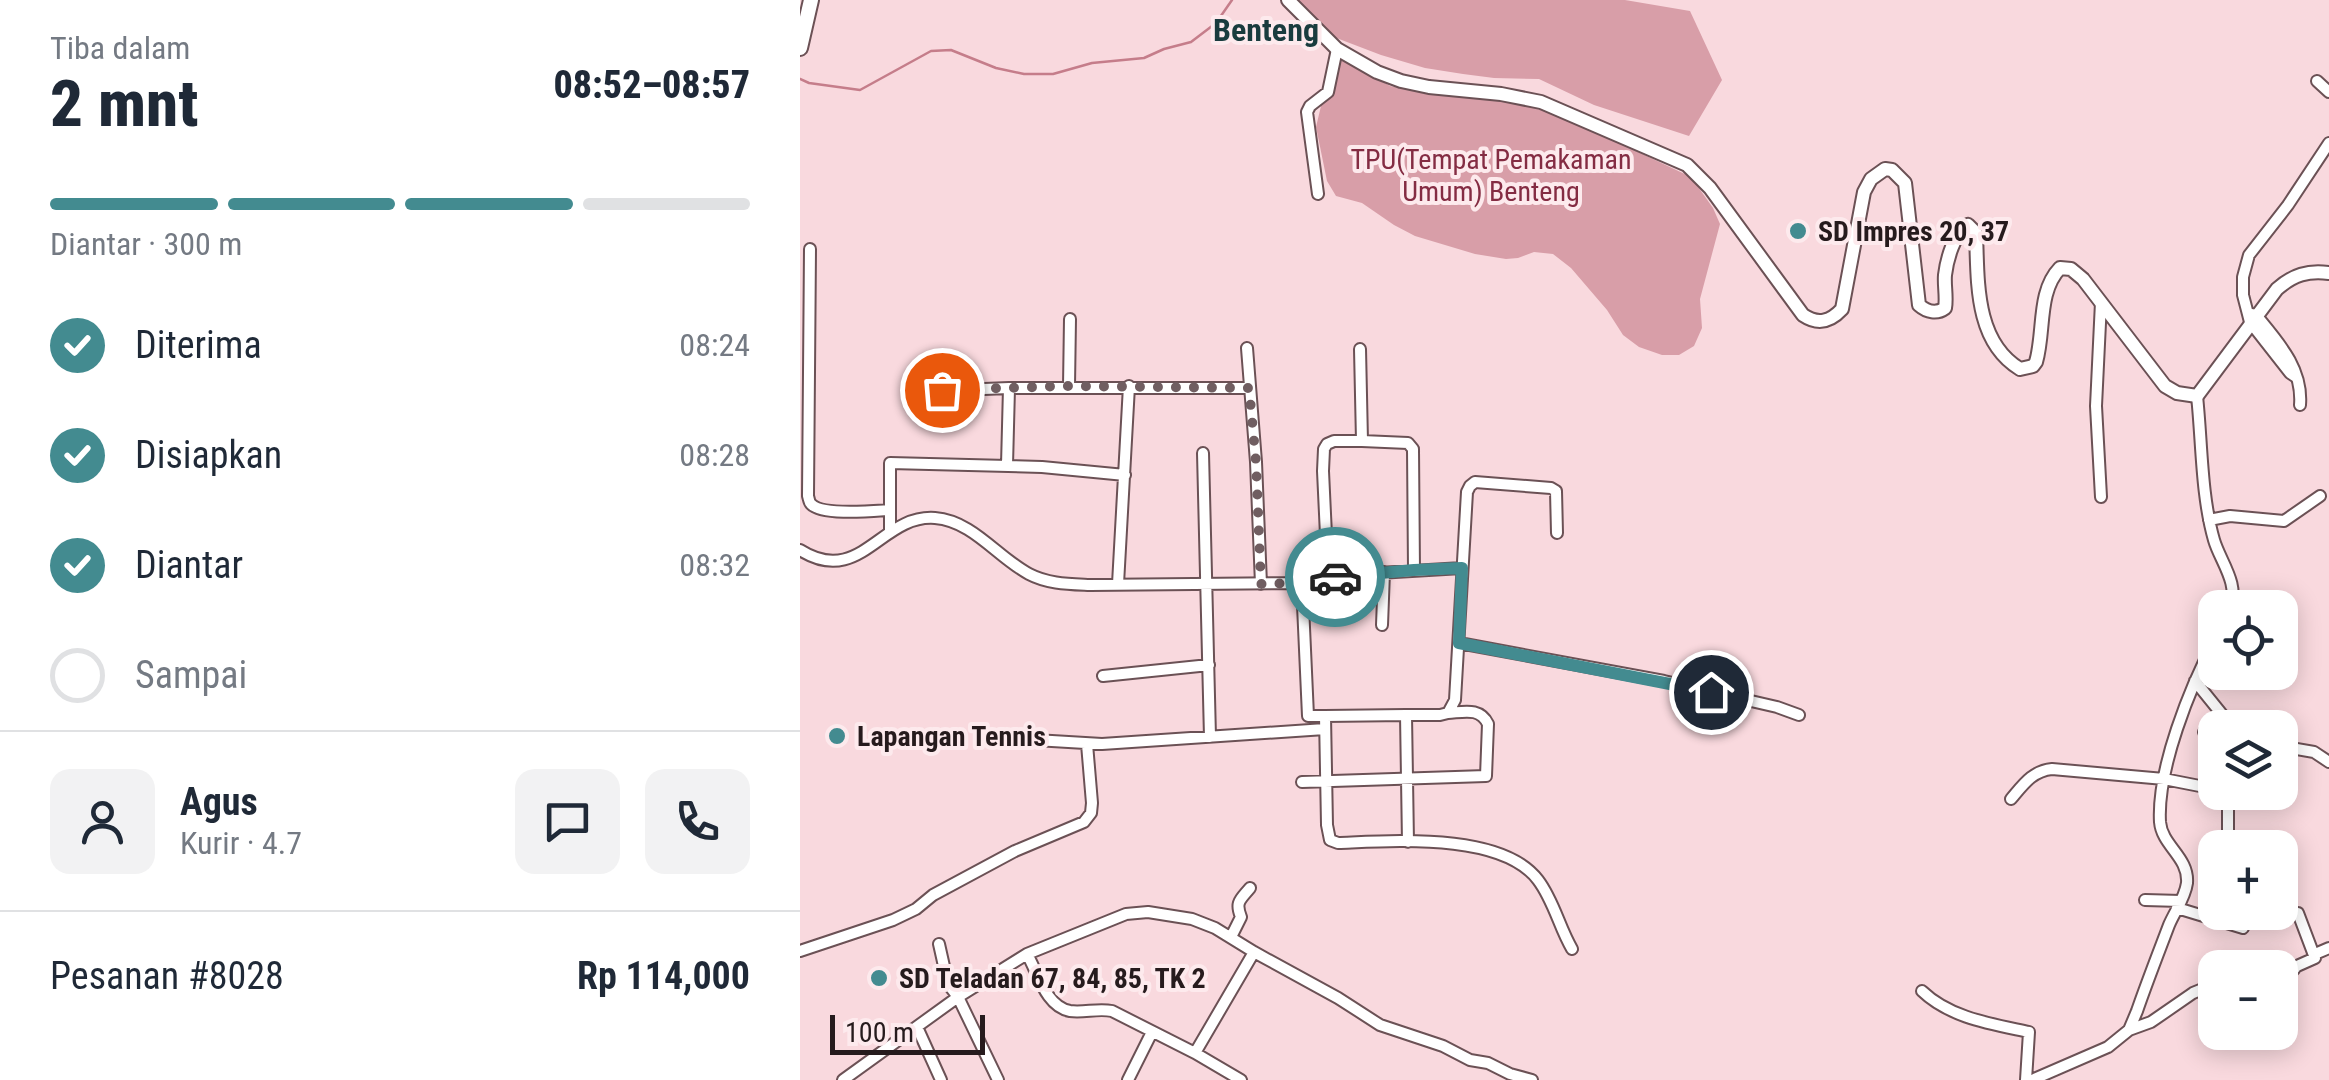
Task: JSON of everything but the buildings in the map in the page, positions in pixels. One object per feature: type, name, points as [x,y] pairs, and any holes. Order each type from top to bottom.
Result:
[{"type":"main road","points":[[800,48],[811,0]]},
{"type":"street","points":[[1288,0],[1337,49],[1363,66],[1400,81],[1542,102],[1687,165],[1710,188],[1803,315],[1812,321],[1830,319],[1842,309],[1864,192],[1871,179],[1885,169],[1892,170],[1906,183],[1919,305],[1937,312],[1946,308],[1948,262],[1960,231],[1968,225],[1976,233],[1982,314],[1996,345],[2016,367],[2033,366],[2036,362],[2047,288],[2060,268],[2066,266],[2083,279],[2165,386],[2196,396]]},
{"type":"street","points":[[1318,194],[1307,112],[1328,92],[1337,49]]},
{"type":"street","points":[[2317,81],[2329,92]]},
{"type":"street","points":[[2300,405],[2296,377],[2252,317],[2243,295],[2243,277],[2249,254],[2329,143]]},
{"type":"street","points":[[810,249],[808,496],[811,504],[828,510],[889,510]]},
{"type":"street","points":[[2233,590],[2209,520],[2196,396],[2252,317],[2277,289],[2294,276],[2315,271],[2329,273]]},
{"type":"street","points":[[2101,302],[2096,406],[2101,497]]},
{"type":"street","points":[[1068,386],[1070,319]]},
{"type":"street","points":[[1247,348],[1261,584]]},
{"type":"street","points":[[1360,349],[1362,442]]},
{"type":"street","points":[[908,392],[1068,386],[1249,388]]},
{"type":"street","points":[[1118,584],[1129,386]]},
{"type":"street","points":[[1007,465],[1009,388]]},
{"type":"street","points":[[1328,578],[1323,471],[1324,449],[1334,442],[1405,442],[1412,446],[1414,570]]},
{"type":"street","points":[[1203,453],[1210,737]]},
{"type":"street","points":[[890,532],[890,463],[1007,465],[1125,474]]},
{"type":"street","points":[[1448,712],[1455,700],[1470,486],[1476,482],[1551,488],[1556,491],[1556,533]]},
{"type":"street","points":[[2209,520],[2230,516],[2284,520],[2320,496]]},
{"type":"street","points":[[800,550],[812,557],[838,561],[860,555],[890,532],[932,518],[955,522],[1024,572],[1074,584],[1302,583],[1384,572],[1462,568]]},
{"type":"street","points":[[1382,626],[1384,572]]},
{"type":"street","points":[[1302,583],[1308,731]]},
{"type":"street","points":[[1459,643],[1664,681],[1777,706],[1798,715]]},
{"type":"street","points":[[1103,676],[1209,665]]},
{"type":"street","points":[[2129,1030],[2186,888],[2181,858],[2161,828],[2164,779],[2198,675]]},
{"type":"street","points":[[2195,681],[2218,710]]},
{"type":"street","points":[[1302,782],[1486,776],[1488,724],[1478,712],[1308,716]]},
{"type":"street","points":[[1406,715],[1408,842]]},
{"type":"street","points":[[1325,716],[1326,826],[1330,840],[1474,845],[1526,868],[1549,897],[1572,949]]},
{"type":"street","points":[[1035,740],[1086,744],[1325,730]]},
{"type":"street","points":[[800,950],[892,920],[1015,850],[1084,822],[1092,803],[1086,744]]},
{"type":"street","points":[[2298,749],[2314,752],[2329,762]]},
{"type":"street","points":[[2011,799],[2030,777],[2046,769],[2198,786]]},
{"type":"street","points":[[1231,938],[1241,918],[1238,902],[1250,888]]},
{"type":"street","points":[[2145,900],[2179,904],[2198,911]]},
{"type":"street","points":[[843,1080],[958,997],[1027,954],[1136,912],[1204,922],[1380,1026],[1532,1080]]},
{"type":"street","points":[[2298,914],[2315,954],[2313,960],[2298,966]]},
{"type":"street","points":[[939,944],[948,984],[998,1080]]},
{"type":"street","points":[[2315,954],[2329,948]]},
{"type":"street","points":[[1195,1054],[1254,952]]},
{"type":"street","points":[[1027,954],[1054,1004],[1072,1011],[1112,1011],[1241,1080]]},
{"type":"street","points":[[1922,991],[1959,1013],[2029,1032],[2029,1080],[2096,1054],[2129,1030],[2151,1022],[2198,991]]},
{"type":"street","points":[[918,1027],[942,1080]]},
{"type":"street","points":[[1128,1080],[1152,1032]]},
{"type":"green space","points":[[1292,0],[1625,0],[1690,11],[1722,80],[1689,136],[1594,105],[1539,79],[1463,74],[1381,55],[1326,34]]},
{"type":"green space","name":"TPU(Tempat Pemakaman Umum) Benteng","points":[[1333,56],[1390,86],[1428,94],[1496,95],[1543,107],[1691,177],[1720,224],[1700,299],[1702,328],[1694,346],[1679,355],[1662,355],[1639,347],[1623,335],[1571,268],[1553,254],[1534,252],[1506,259],[1475,254],[1415,236],[1362,203],[1336,196],[1327,181],[1316,127]]},
{"type":"waterway","points":[[800,79],[860,90],[931,51],[951,50],[996,68],[1024,74],[1053,74],[1092,63],[1144,58],[1191,42],[1216,23],[1232,0]]},
{"type":"way so far","points":[[942,390],[1068,386],[1249,388],[1261,584],[1335,577]]},
{"type":"place","name":"SD Impres 20, 37","points":[[1798,231]]},
{"type":"place","name":"Lapangan Tennis","points":[[837,736]]},
{"type":"place","name":"SD Teladan 67, 84, 85, TK 2","points":[[879,978]]},
{"type":"district","name":"Benteng","points":[[1266,30]]},
{"type":"route","points":[[1335,577],[1462,568],[1459,643],[1711,692]]}]
